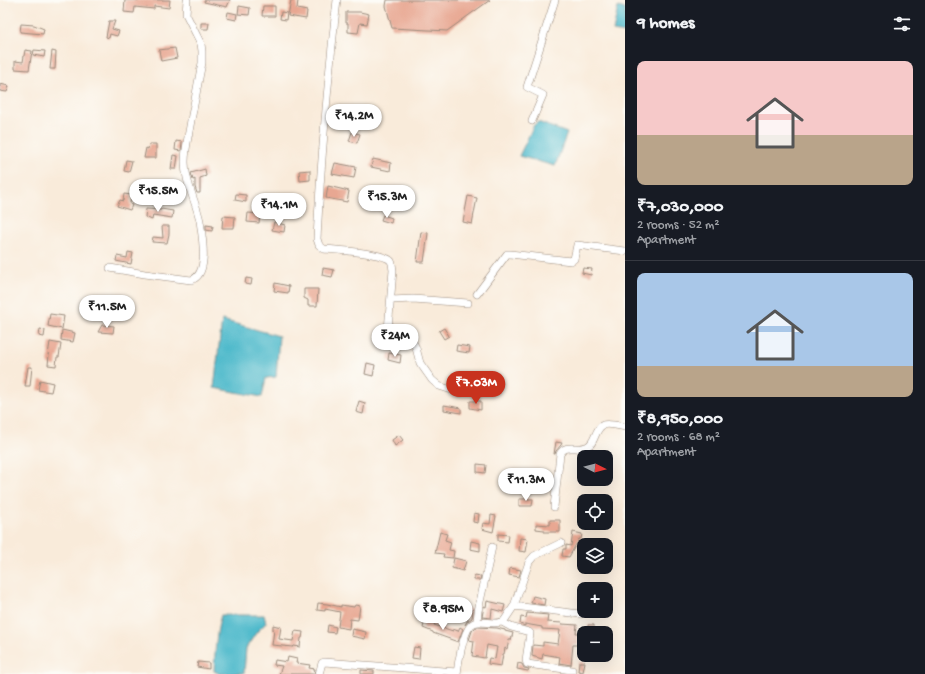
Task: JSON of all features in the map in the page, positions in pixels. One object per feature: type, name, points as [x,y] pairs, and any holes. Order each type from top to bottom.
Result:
[{"type":"street","points":[[110,268],[190,280],[197,277],[202,266],[203,255],[200,221],[187,178],[185,160],[202,63],[202,52],[201,44],[186,14],[187,0]]},
{"type":"street","points":[[337,0],[327,91],[317,239],[319,245],[324,249],[370,254],[391,261],[391,300],[388,325],[390,336],[392,338],[414,344],[420,363],[432,380],[439,386],[461,393]]},
{"type":"street","points":[[532,122],[543,95],[527,87],[555,0]]},
{"type":"street","points":[[477,294],[507,254],[571,261],[574,259],[577,245],[625,250]]},
{"type":"street","points":[[391,300],[413,299],[468,303]]},
{"type":"street","points":[[554,507],[560,454],[567,448],[584,448],[589,446],[599,428],[603,425],[606,424],[625,427]]},
{"type":"street","points":[[319,674],[321,665],[324,662],[457,673],[461,650],[467,630],[470,626],[477,622],[497,623],[507,619],[514,606],[529,562],[534,556],[562,543]]},
{"type":"street","points":[[477,622],[492,547]]},
{"type":"street","points":[[514,606],[577,614]]},
{"type":"street","points":[[502,622],[512,628],[530,633],[526,660],[527,664],[572,670]]},
{"type":"water","points":[[618,7],[625,9],[625,33],[613,31]]},
{"type":"water","points":[[538,122],[567,133],[555,166],[519,156],[534,125]]},
{"type":"water","points":[[222,320],[279,336],[276,377],[266,378],[262,397],[214,388]]},
{"type":"water","points":[[221,615],[264,615],[266,623],[256,633],[246,648],[244,673],[220,674],[214,671],[215,649]]},
{"type":"building","points":[[125,0],[170,0],[169,8],[154,6],[154,9],[135,7],[134,13],[124,12]]},
{"type":"building","points":[[205,0],[230,0],[227,7],[204,2]]},
{"type":"building","points":[[291,0],[298,0],[297,9],[307,11],[306,19],[288,16]]},
{"type":"building","points":[[387,0],[490,0],[447,31],[392,28],[386,6]]},
{"type":"building","points":[[239,6],[250,8],[249,15],[238,14]]},
{"type":"building","points":[[263,6],[275,6],[275,16],[262,16]]},
{"type":"building","points":[[228,12],[237,14],[236,20],[227,18]]},
{"type":"building","points":[[281,12],[287,13],[286,20],[280,19]]},
{"type":"building","points":[[346,12],[360,12],[369,14],[367,24],[360,23],[358,33],[348,32]]},
{"type":"building","points":[[109,21],[115,21],[112,29],[119,31],[117,36],[110,34],[109,38],[106,37]]},
{"type":"building","points":[[201,23],[209,23],[208,29],[201,29]]},
{"type":"building","points":[[21,24],[34,25],[44,29],[43,34],[20,32]]},
{"type":"building","points":[[175,48],[177,58],[161,61],[159,50]]},
{"type":"building","points":[[25,50],[32,51],[29,70],[15,69],[15,61],[23,62]]},
{"type":"building","points":[[34,50],[45,51],[44,57],[33,55]]},
{"type":"building","points":[[52,51],[56,52],[55,69],[50,69]]},
{"type":"building","points":[[0,84],[9,86],[7,92],[0,91]]},
{"type":"building","points":[[352,132],[360,134],[357,143],[349,141]]},
{"type":"building","points":[[176,141],[182,142],[181,151],[175,150]]},
{"type":"building","points":[[149,144],[156,144],[156,158],[144,158],[146,148],[148,149]]},
{"type":"building","points":[[173,155],[178,156],[176,169],[171,169]]},
{"type":"building","points":[[373,159],[391,163],[390,171],[371,167]]},
{"type":"building","points":[[126,160],[132,161],[129,172],[124,171]]},
{"type":"building","points":[[335,163],[356,167],[354,178],[332,174]]},
{"type":"building","points":[[205,169],[206,176],[200,178],[200,193],[197,193],[195,179],[193,180],[191,173]]},
{"type":"building","points":[[310,170],[310,180],[300,181],[299,171]]},
{"type":"building","points":[[328,186],[349,191],[347,202],[326,198]]},
{"type":"building","points":[[124,194],[131,195],[130,204],[132,205],[130,210],[117,206],[120,200],[123,201]]},
{"type":"building","points":[[236,194],[246,195],[246,202],[235,200]]},
{"type":"building","points":[[468,196],[477,198],[472,224],[463,222]]},
{"type":"building","points":[[146,209],[173,211],[172,218],[153,215],[152,220],[145,217]]},
{"type":"building","points":[[248,213],[260,214],[259,223],[247,222]]},
{"type":"building","points":[[383,215],[392,218],[391,223],[381,220]]},
{"type":"building","points":[[223,216],[235,217],[234,228],[222,228]]},
{"type":"building","points":[[274,222],[285,225],[284,232],[272,230]]},
{"type":"building","points":[[206,225],[213,226],[212,231],[206,230]]},
{"type":"building","points":[[162,226],[169,226],[167,243],[152,242],[153,237],[163,238]]},
{"type":"building","points":[[421,232],[428,233],[424,262],[417,262]]},
{"type":"building","points":[[128,252],[133,253],[131,264],[116,261],[117,256],[127,258]]},
{"type":"building","points":[[323,268],[334,270],[332,277],[322,275]]},
{"type":"building","points":[[583,268],[592,269],[591,275],[582,273]]},
{"type":"building","points":[[246,278],[252,279],[251,285],[245,284]]},
{"type":"building","points":[[275,283],[289,286],[288,293],[274,291]]},
{"type":"building","points":[[304,289],[318,289],[317,306],[308,306],[308,300],[304,298]]},
{"type":"building","points":[[50,314],[64,316],[62,329],[48,326]]},
{"type":"building","points":[[102,325],[114,326],[113,333],[98,332]]},
{"type":"building","points":[[444,328],[449,336],[444,339],[439,331]]},
{"type":"building","points":[[40,329],[45,330],[44,337],[39,336]]},
{"type":"building","points":[[62,330],[75,333],[73,342],[61,340]]},
{"type":"building","points":[[50,342],[61,344],[56,366],[48,365]]},
{"type":"building","points":[[457,345],[470,347],[469,353],[456,351]]},
{"type":"building","points":[[389,353],[401,355],[400,363],[388,360]]},
{"type":"building","points":[[367,363],[375,365],[373,376],[365,374]]},
{"type":"building","points":[[28,367],[32,367],[30,386],[25,386]]},
{"type":"building","points":[[40,380],[53,383],[51,392],[38,390]]},
{"type":"building","points":[[359,401],[365,403],[363,414],[356,412]]},
{"type":"building","points":[[470,401],[481,401],[481,410],[470,408]]},
{"type":"building","points":[[444,405],[461,408],[461,413],[444,410]]},
{"type":"building","points":[[399,435],[403,440],[395,446],[392,440]]},
{"type":"building","points":[[556,442],[562,443],[554,454]]},
{"type":"building","points":[[477,464],[486,465],[485,473],[477,472]]},
{"type":"building","points":[[519,499],[533,499],[532,506],[519,506]]},
{"type":"building","points":[[474,513],[479,514],[478,523],[473,522]]},
{"type":"building","points":[[491,515],[496,516],[493,532],[482,529],[483,523],[490,524]]},
{"type":"building","points":[[550,520],[560,520],[560,532],[544,532],[544,530],[536,529],[536,524],[550,525]]},
{"type":"building","points":[[440,532],[447,534],[445,540],[451,542],[449,550],[454,551],[453,558],[443,557],[444,554],[435,553]]},
{"type":"building","points":[[573,532],[582,534],[581,538],[577,538],[577,543],[569,557],[562,556],[563,549],[566,549],[566,545],[571,546]]},
{"type":"building","points":[[498,534],[509,535],[508,542],[498,541]]},
{"type":"building","points":[[520,538],[528,539],[526,552],[519,551]]},
{"type":"building","points":[[471,541],[480,543],[480,551],[470,549]]},
{"type":"building","points":[[454,558],[466,561],[463,571],[452,568]]},
{"type":"building","points":[[510,568],[521,570],[519,577],[509,575]]},
{"type":"building","points":[[474,575],[481,576],[480,580],[474,580]]},
{"type":"building","points":[[533,596],[545,599],[544,605],[531,603]]},
{"type":"building","points":[[487,601],[505,605],[503,612],[492,609],[491,618],[482,617],[484,606],[486,607]]},
{"type":"building","points":[[318,603],[341,607],[341,605],[354,607],[355,605],[360,606],[358,620],[350,619],[349,629],[338,627],[340,612],[325,609],[325,611],[317,610]]},
{"type":"building","points":[[444,604],[454,606],[453,610],[443,609]]},
{"type":"building","points":[[466,608],[473,610],[472,618],[465,625],[469,617],[465,616]]},
{"type":"building","points":[[527,613],[548,615],[547,622],[577,625],[577,645],[573,645],[571,665],[559,663],[560,657],[543,654],[542,659],[532,656],[533,645],[543,646],[543,642],[558,644],[560,630],[542,629],[542,627],[525,624],[525,626],[520,624],[521,617],[526,618]]},
{"type":"building","points":[[425,620],[435,623],[434,625],[453,631],[453,629],[458,631],[460,627],[463,629],[458,642],[423,628]]},
{"type":"building","points":[[273,625],[281,627],[279,639],[293,641],[295,631],[303,632],[300,647],[272,645],[274,630]]},
{"type":"building","points":[[328,625],[336,627],[335,633],[327,632]]},
{"type":"building","points":[[477,627],[497,628],[513,633],[511,640],[509,640],[507,649],[505,648],[501,666],[488,664],[489,658],[495,659],[497,647],[487,645],[485,658],[472,656],[474,641],[469,640],[472,631]]},
{"type":"building","points":[[352,629],[366,632],[365,639],[351,636]]},
{"type":"building","points":[[414,647],[420,648],[419,659],[412,658]]},
{"type":"building","points":[[288,657],[297,659],[296,663],[310,665],[309,668],[315,669],[314,674],[279,674],[282,666],[274,665],[275,660],[287,662]]},
{"type":"building","points":[[198,662],[209,663],[209,669],[197,667]]},
{"type":"building","points":[[579,662],[585,662],[583,672],[578,671]]},
{"type":"building","points":[[518,663],[522,664],[524,668],[529,669],[528,671],[517,669]]},
{"type":"building","points":[[361,670],[374,671],[374,674],[361,674]]}]
